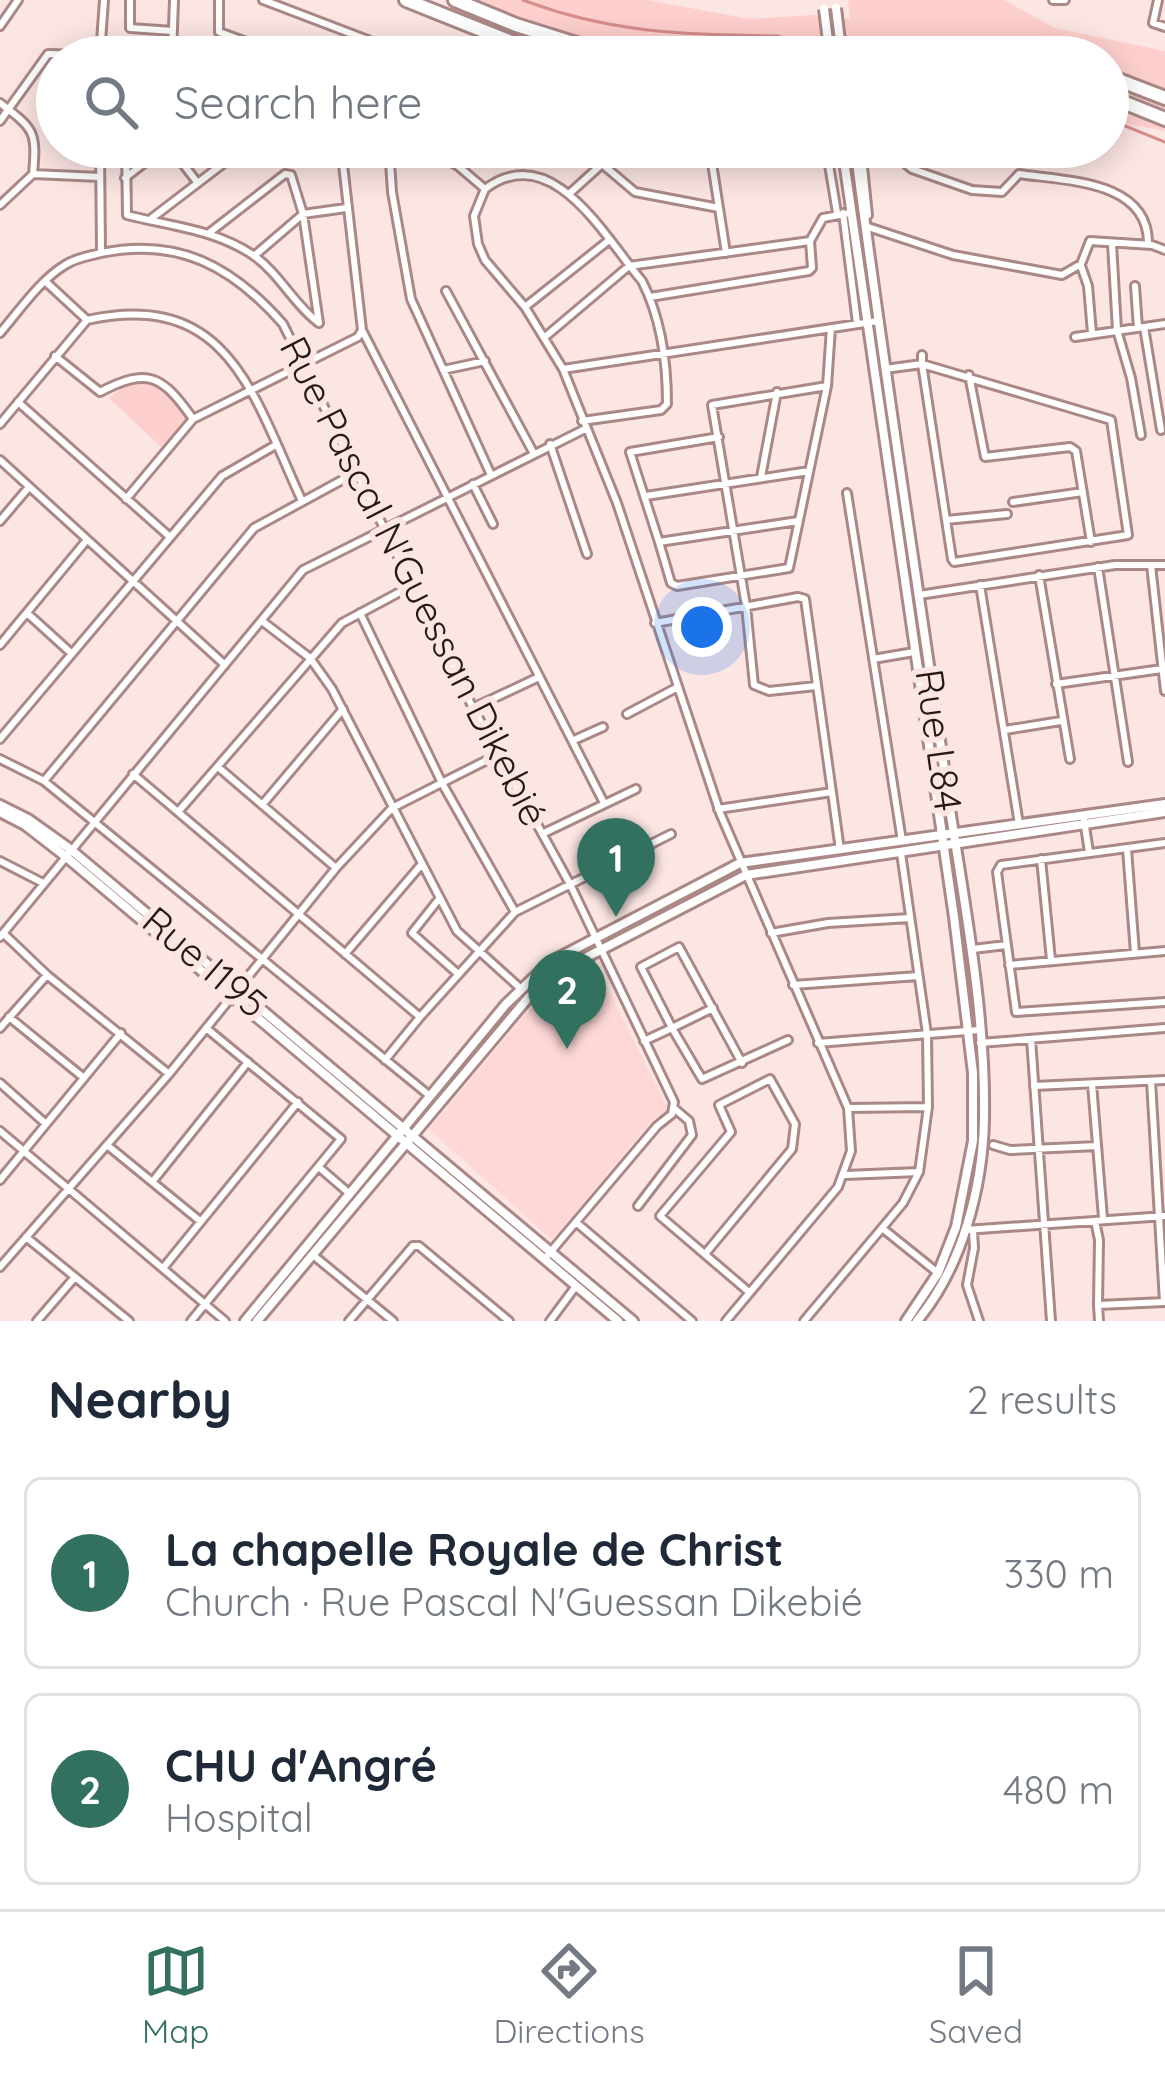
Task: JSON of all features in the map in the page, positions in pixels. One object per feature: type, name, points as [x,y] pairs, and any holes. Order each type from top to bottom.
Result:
[{"type":"highway","points":[[406,0],[496,36]]},
{"type":"highway","points":[[454,0],[551,36]]},
{"type":"highway","points":[[1129,84],[1165,98]]},
{"type":"highway","points":[[1129,104],[1165,119]]},
{"type":"main road","points":[[823,4],[827,36]]},
{"type":"main road","points":[[835,4],[839,36]]},
{"type":"main road","name":"Rue L84","points":[[843,168],[844,213],[941,835],[948,845],[969,950],[974,1030]]},
{"type":"main road","name":"Rue L84","points":[[860,168],[878,321],[953,833],[948,845],[954,917],[980,1043],[982,1144],[969,1230],[917,1321]]},
{"type":"main road","points":[[903,578],[916,576]]},
{"type":"main road","name":"Rue I195","points":[[0,808],[68,853],[549,1255]]},
{"type":"main road","points":[[257,1321],[545,981],[746,875],[1165,808]]},
{"type":"main road","points":[[245,1321],[506,1004],[550,962],[740,863],[953,833],[1020,829]]},
{"type":"main road","points":[[506,1004],[516,1012]]},
{"type":"main road","points":[[906,1321],[938,1273],[962,1203],[973,1141],[974,1030]]},
{"type":"main road","points":[[549,1255],[576,1286],[618,1321]]},
{"type":"main road","points":[[549,1255],[633,1321]]},
{"type":"street","points":[[0,26],[18,0]]},
{"type":"street","points":[[101,36],[104,0]]},
{"type":"street","points":[[130,0],[130,28],[173,31]]},
{"type":"street","points":[[173,36],[174,0]]},
{"type":"street","points":[[219,0],[219,32],[230,36]]},
{"type":"street","points":[[263,0],[358,36]]},
{"type":"street","points":[[1053,0],[1065,0]]},
{"type":"street","points":[[1158,0],[1154,23],[1165,27]]},
{"type":"street","points":[[0,121],[4,106],[36,66]]},
{"type":"street","points":[[0,205],[33,174],[35,136],[4,106]]},
{"type":"street","points":[[100,168],[101,254]]},
{"type":"street","points":[[125,168],[127,215],[209,233],[254,256],[319,322],[303,214],[291,175],[285,174],[209,233]]},
{"type":"street","points":[[125,178],[139,168]]},
{"type":"street","points":[[184,168],[197,183]]},
{"type":"street","points":[[152,218],[217,168]]},
{"type":"street","points":[[343,168],[362,330],[604,803]]},
{"type":"street","points":[[390,168],[409,289],[491,475]]},
{"type":"street","points":[[460,168],[485,189]]},
{"type":"street","points":[[569,195],[598,168]]},
{"type":"street","points":[[607,168],[634,192],[719,208]]},
{"type":"street","points":[[713,168],[726,253]]},
{"type":"street","points":[[650,297],[809,271],[810,241],[823,218],[844,213],[832,168]]},
{"type":"street","points":[[910,168],[972,190],[1002,192],[1018,174],[1091,184],[1114,192],[1142,211],[1148,244]]},
{"type":"street","points":[[169,1074],[2,934],[303,570],[584,425],[661,410],[667,404],[663,352],[650,297],[569,195],[533,173],[506,176],[485,189],[474,216],[478,244],[563,369],[584,425],[616,503],[718,809],[848,1108],[851,1151],[844,1175],[726,1321]]},
{"type":"street","points":[[33,174],[100,177]]},
{"type":"street","points":[[254,256],[303,214],[346,208]]},
{"type":"street","points":[[867,227],[952,255],[1022,269],[1063,275],[1081,265]]},
{"type":"street","points":[[524,308],[608,241]]},
{"type":"street","points":[[545,338],[629,266],[810,241]]},
{"type":"street","points":[[1092,333],[1081,265],[1090,241],[1148,244],[1165,250]]},
{"type":"street","points":[[1112,244],[1118,330],[1141,435]]},
{"type":"street","name":"Rue Pascal N'Guessan Dikebié","points":[[0,333],[65,264],[123,248],[168,248],[230,275],[257,295],[283,324],[473,708],[544,833],[675,1109]]},
{"type":"street","points":[[46,282],[87,320]]},
{"type":"street","points":[[1135,286],[1161,430]]},
{"type":"street","points":[[446,291],[533,452]]},
{"type":"street","points":[[0,424],[87,320],[139,313],[175,319],[218,343],[249,391],[302,501]]},
{"type":"street","points":[[563,369],[878,321]]},
{"type":"street","points":[[1075,337],[1165,324]]},
{"type":"street","points":[[719,436],[630,452],[674,586],[789,568],[827,386],[831,328]]},
{"type":"street","points":[[126,499],[193,418],[358,337],[362,330]]},
{"type":"street","points":[[56,356],[100,392],[134,375],[150,376],[193,418]]},
{"type":"street","points":[[885,369],[922,360],[1111,420],[1129,532],[1091,542],[958,562],[952,559],[922,360]]},
{"type":"street","points":[[443,370],[485,361]]},
{"type":"street","points":[[969,375],[986,457],[1074,448],[1091,542]]},
{"type":"street","points":[[816,686],[769,691],[754,685],[715,402],[827,386]]},
{"type":"street","points":[[761,478],[777,392]]},
{"type":"street","points":[[18,402],[170,537]]},
{"type":"street","points":[[550,444],[586,554]]},
{"type":"street","points":[[0,739],[222,476],[275,446]]},
{"type":"street","points":[[0,460],[225,665]]},
{"type":"street","points":[[645,496],[809,471]]},
{"type":"street","points":[[44,781],[254,528],[355,473]]},
{"type":"street","points":[[472,484],[493,524]]},
{"type":"street","points":[[0,521],[29,488]]},
{"type":"street","points":[[847,493],[902,841]]},
{"type":"street","points":[[1013,502],[1083,493]]},
{"type":"street","points":[[946,520],[1007,514]]},
{"type":"street","points":[[659,542],[798,521]]},
{"type":"street","points":[[2,640],[86,541]]},
{"type":"street","points":[[919,596],[1098,567],[1165,565]]},
{"type":"street","points":[[1151,566],[1165,692]]},
{"type":"street","points":[[1098,567],[1128,762]]},
{"type":"street","points":[[1039,575],[1070,759]]},
{"type":"street","points":[[980,585],[1020,829]]},
{"type":"street","points":[[178,812],[342,623],[411,586]]},
{"type":"street","points":[[655,623],[806,599],[840,850]]},
{"type":"street","points":[[27,613],[71,652]]},
{"type":"street","points":[[360,613],[442,783],[515,912]]},
{"type":"street","points":[[262,621],[310,658],[343,709],[458,931],[520,988]]},
{"type":"street","points":[[873,658],[914,652]]},
{"type":"street","points":[[1056,683],[1162,669]]},
{"type":"street","points":[[473,708],[539,677]]},
{"type":"street","points":[[627,714],[676,688]]},
{"type":"street","points":[[262,805],[343,709]]},
{"type":"street","points":[[1006,730],[1062,722]]},
{"type":"street","points":[[574,740],[604,727]]},
{"type":"street","points":[[0,1267],[169,1074],[336,868],[392,808],[499,754]]},
{"type":"street","points":[[0,759],[44,781],[430,1096]]},
{"type":"street","points":[[218,767],[336,868]]},
{"type":"street","points":[[133,774],[420,1017]]},
{"type":"street","points":[[544,833],[636,789]]},
{"type":"street","points":[[718,809],[832,792]]},
{"type":"street","points":[[1084,820],[1089,852]]},
{"type":"street","points":[[386,1060],[476,951],[515,912],[670,834]]},
{"type":"street","points":[[1165,843],[998,868],[1014,1008],[1021,1013],[1165,1002]]},
{"type":"street","points":[[1127,848],[1135,953]]},
{"type":"street","points":[[804,1321],[914,1188],[919,1172],[928,1107],[927,1034],[901,853]]},
{"type":"street","points":[[1041,859],[1051,960]]},
{"type":"street","points":[[0,861],[43,883]]},
{"type":"street","points":[[345,954],[421,865]]},
{"type":"street","points":[[440,898],[412,933],[457,973]]},
{"type":"street","points":[[771,932],[828,922],[910,918]]},
{"type":"street","points":[[969,950],[1006,945]]},
{"type":"street","points":[[742,1063],[679,947],[644,963],[641,971],[702,1079],[742,1063],[788,1040]]},
{"type":"street","points":[[1009,965],[1165,951]]},
{"type":"street","points":[[0,1028],[47,975]]},
{"type":"street","points":[[793,985],[918,976]]},
{"type":"street","points":[[644,1041],[713,1008]]},
{"type":"street","points":[[9,1017],[84,1078]]},
{"type":"street","points":[[191,1321],[340,1139],[206,1028]]},
{"type":"street","points":[[980,1043],[1165,1028]]},
{"type":"street","points":[[818,1043],[974,1030]]},
{"type":"street","points":[[0,1180],[121,1033]]},
{"type":"street","points":[[1031,1039],[1051,1321]]},
{"type":"street","points":[[153,1181],[248,1062]]},
{"type":"street","points":[[706,1254],[792,1149],[795,1124],[770,1079],[719,1105],[731,1132],[660,1216],[748,1292]]},
{"type":"street","points":[[1034,1086],[1165,1080]]},
{"type":"street","points":[[1098,1305],[1165,1302],[1151,1081]]},
{"type":"street","points":[[0,1083],[46,1124]]},
{"type":"street","points":[[1092,1084],[1099,1321]]},
{"type":"street","points":[[163,1267],[298,1102]]},
{"type":"street","points":[[848,1108],[928,1107]]},
{"type":"street","points":[[549,1255],[675,1109],[689,1121],[692,1135],[638,1206]]},
{"type":"street","points":[[0,1131],[225,1321]]},
{"type":"street","points":[[107,1145],[200,1221]]},
{"type":"street","points":[[993,1145],[1097,1146]]},
{"type":"street","points":[[320,1168],[350,1194]]},
{"type":"street","points":[[844,1175],[919,1172]]},
{"type":"street","points":[[979,1321],[968,1285],[974,1249],[969,1230],[1162,1216]]},
{"type":"street","points":[[577,1222],[692,1321]]},
{"type":"street","points":[[882,1228],[938,1273]]},
{"type":"street","points":[[26,1237],[129,1321]]},
{"type":"street","points":[[349,1321],[408,1249],[419,1246],[509,1321]]},
{"type":"street","points":[[313,1255],[393,1321]]},
{"type":"street","points":[[37,1321],[75,1277]]},
{"type":"street","points":[[550,1321],[576,1286]]},
{"type":"shaded area","points":[[478,0],[647,0],[750,19],[812,15],[850,19],[848,0],[1004,0],[1055,28],[1093,36],[533,36],[488,14]]},
{"type":"shaded area","points":[[1129,43],[1165,51],[1165,131],[1129,124]]},
{"type":"shaded area","points":[[131,381],[158,382],[190,416],[161,447],[109,398]]},
{"type":"shaded area","points":[[596,965],[669,1111],[652,1120],[552,1240],[429,1129],[548,987]]},
{"type":"waterway","points":[[523,0],[618,26],[778,36]]},
{"type":"waterway","points":[[1129,127],[1165,142]]},
{"type":"place","name":"La chapelle Royale de Christ","points":[[616,917]]},
{"type":"place","name":"CHU d'Angré","points":[[567,1049]]}]
